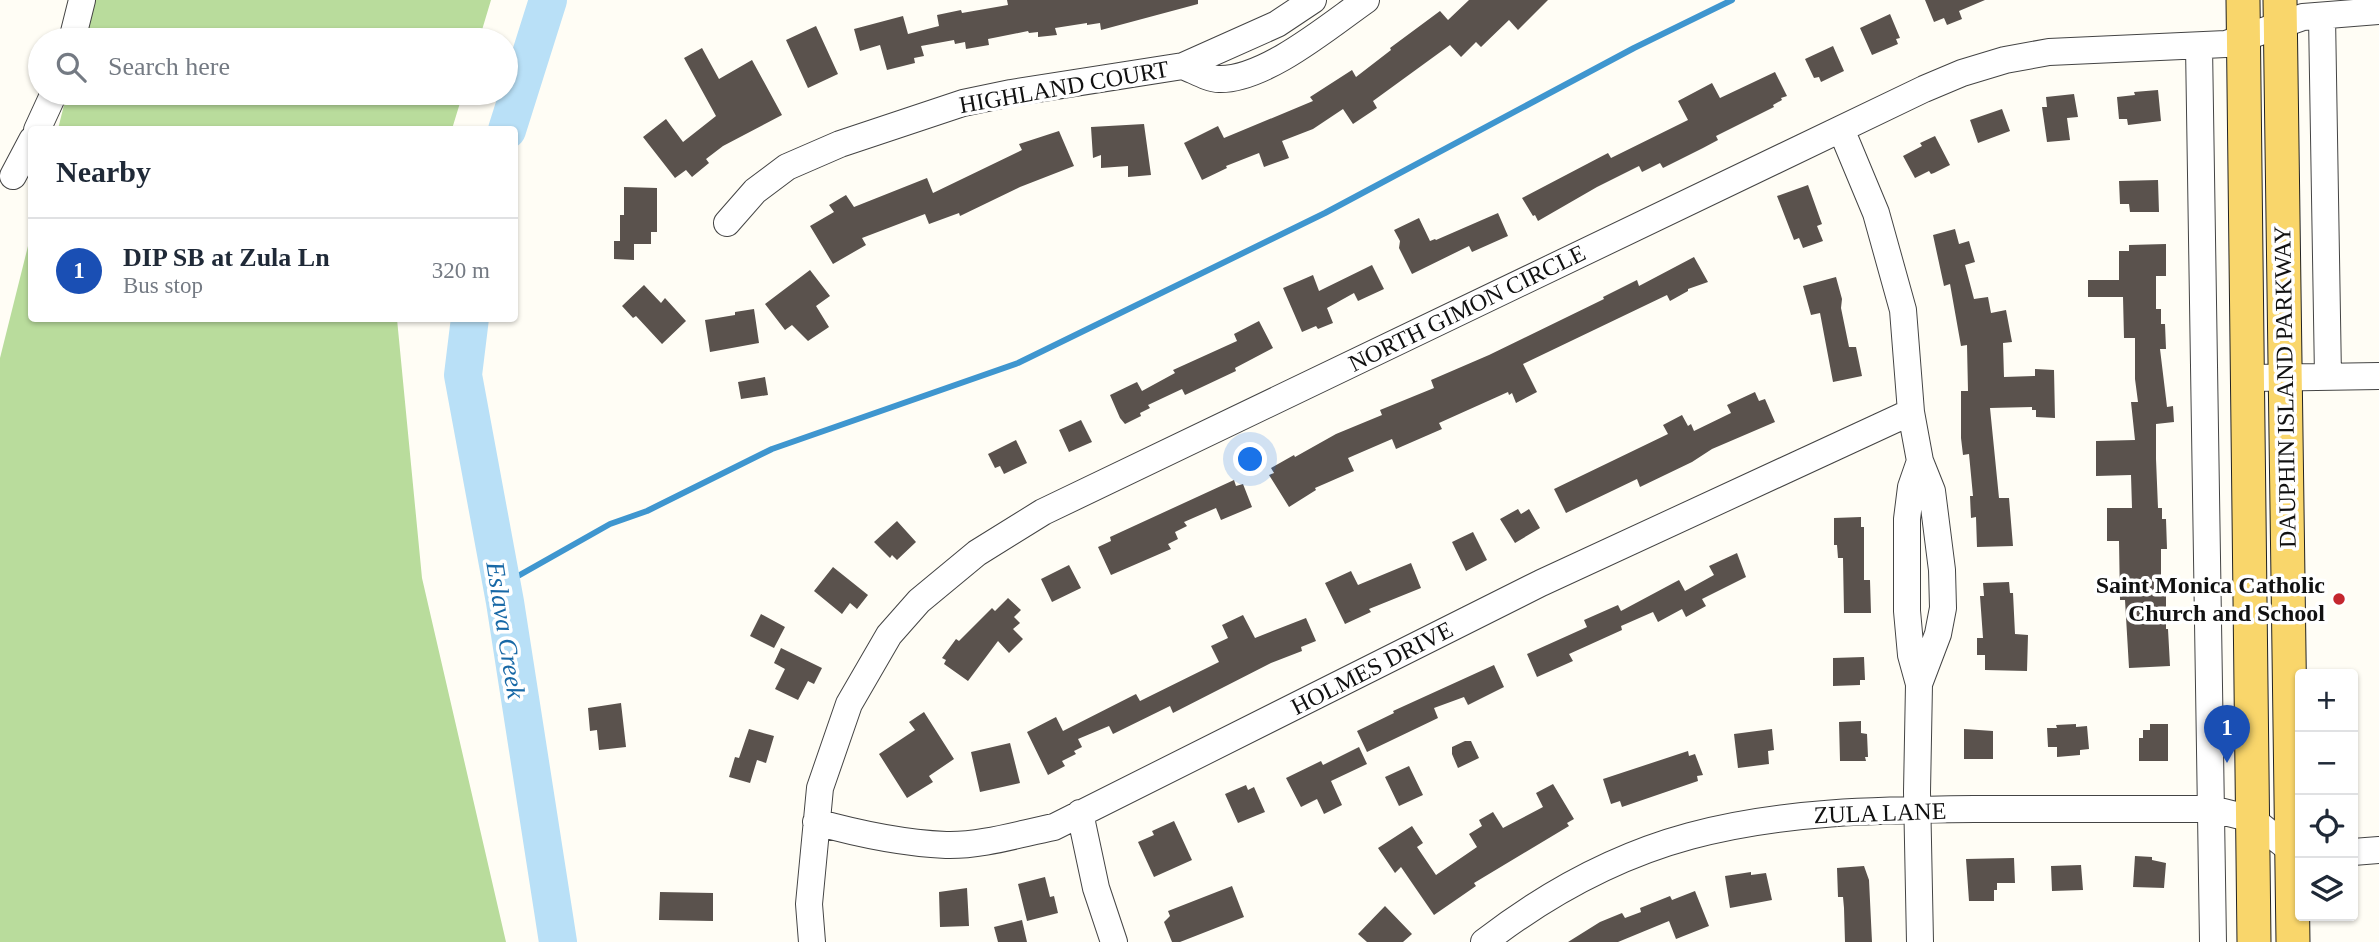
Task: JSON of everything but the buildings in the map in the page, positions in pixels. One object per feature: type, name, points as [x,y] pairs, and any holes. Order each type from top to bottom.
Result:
[{"type":"main road","name":"DAUPHIN ISLAND PARKWAY","points":[[2243,0],[2254,942]]},
{"type":"main road","name":"DAUPHIN ISLAND PARKWAY","points":[[2280,13],[2284,377],[2295,812]]},
{"type":"main road","name":"DAUPHIN ISLAND PARKWAY","points":[[2293,942],[2296,858]]},
{"type":"street","points":[[75,28],[82,0]]},
{"type":"street","name":"HIGHLAND COURT","points":[[727,223],[755,191],[787,167],[840,144],[963,103],[1183,66],[1277,24],[1314,0]]},
{"type":"street","name":"HIGHLAND COURT","points":[[1183,66],[1217,79],[1240,76],[1280,60],[1366,0]]},
{"type":"street","name":"NORTH GIMON CIRCLE","points":[[812,942],[809,904],[820,788],[849,704],[889,635],[919,601],[977,552],[1043,512],[1924,89],[1962,74],[2006,60],[2049,52],[2225,44],[2243,38],[2280,13],[2304,17],[2379,11]]},
{"type":"street","points":[[2322,16],[2328,377]]},
{"type":"street","points":[[2199,46],[2213,942]]},
{"type":"street","points":[[39,126],[48,105]]},
{"type":"street","points":[[1841,129],[1876,213],[1903,310],[1911,412],[1920,461],[1932,491],[1942,570],[1943,608],[1938,634],[1919,684]]},
{"type":"street","points":[[15,177],[28,149]]},
{"type":"street","points":[[2248,377],[2379,376]]},
{"type":"street","name":"HOLMES DRIVE","points":[[817,822],[874,838],[948,845],[985,841],[1054,827],[1541,583],[1911,412]]},
{"type":"street","points":[[1920,461],[1911,488],[1907,519],[1907,611],[1911,655],[1919,684],[1917,810],[1920,942]]},
{"type":"street","name":"ZULA LANE","points":[[1484,942],[1567,887],[1615,862],[1690,836],[1768,820],[1820,814],[1917,810],[2212,809],[2252,820],[2295,850]]},
{"type":"street","points":[[1080,813],[1096,888],[1114,942]]},
{"type":"street","points":[[2358,852],[2379,850]]},
{"type":"green space","points":[[91,0],[491,0],[483,28],[84,28]]},
{"type":"green space","points":[[64,105],[459,105],[453,126],[59,126]]},
{"type":"green space","points":[[28,246],[28,322],[397,322],[422,578],[506,942],[0,942],[0,358]]},
{"type":"waterway","name":"Eslava Creek","points":[[518,95],[548,0]]},
{"type":"waterway","points":[[502,585],[610,524],[647,511],[772,449],[1018,363],[1325,213],[1634,48],[1732,0]]},
{"type":"waterway","name":"Eslava Creek","points":[[508,126],[515,105]]},
{"type":"waterway","name":"Eslava Creek","points":[[470,322],[463,375],[505,602],[558,942]]},
{"type":"place","name":"Saint Monica Catholic Church and School","points":[[2339,599]]},
{"type":"place","name":"DIP SB at Zula Ln","points":[[2227,763]]}]
